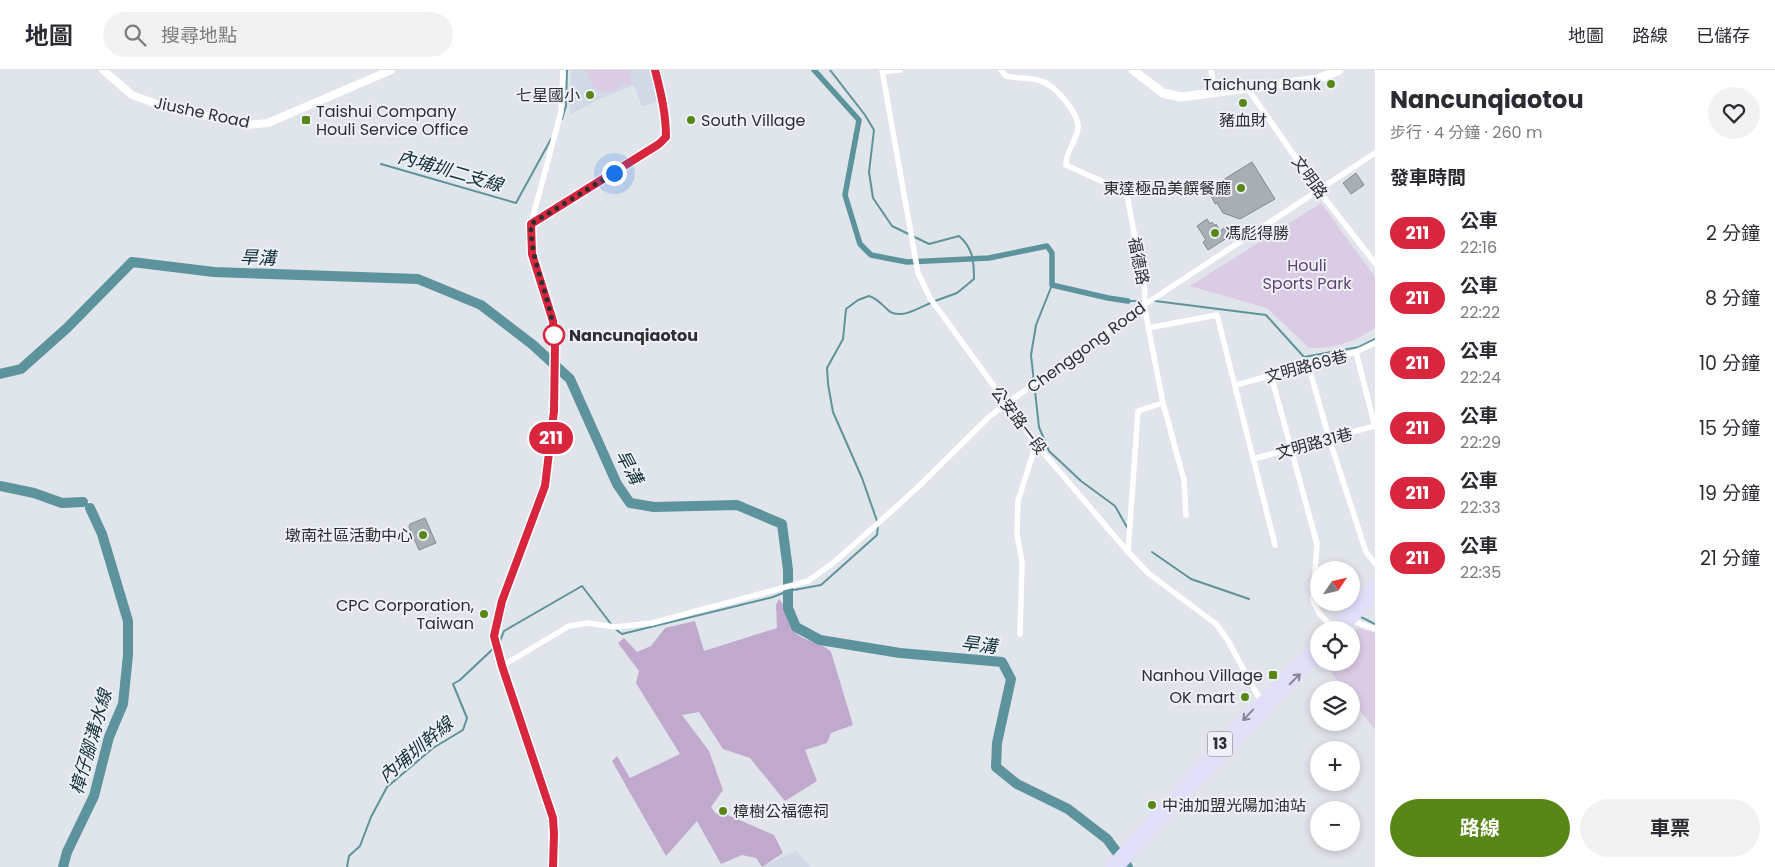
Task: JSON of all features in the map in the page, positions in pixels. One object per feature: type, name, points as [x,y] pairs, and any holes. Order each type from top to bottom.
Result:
[{"type":"main road","points":[[1133,70],[1163,93],[1182,96],[1318,79],[1339,70]]},
{"type":"main road","points":[[1348,619],[1375,584]]},
{"type":"main road","points":[[1345,621],[1375,596]]},
{"type":"main road","name":"13","points":[[1113,866],[1264,705],[1310,652]]},
{"type":"main road","name":"13","points":[[1264,705],[1310,663]]},
{"type":"street","name":"Jiushe Road","points":[[103,70],[138,98],[162,106],[247,125],[268,122],[391,70]]},
{"type":"street","points":[[553,867],[553,818],[502,666],[494,636],[496,620],[545,486],[554,411],[555,351],[553,321],[532,254],[531,224],[561,112],[563,70]]},
{"type":"street","points":[[531,224],[659,144],[666,137],[666,120],[655,70]]},
{"type":"street","points":[[882,71],[900,70]]},
{"type":"street","name":"福德路","points":[[1001,70],[1006,76],[1042,81],[1054,88],[1070,106],[1077,121],[1078,129],[1066,165],[1125,193],[1163,403],[1184,480],[1186,515]]},
{"type":"street","points":[[1211,70],[1215,92]]},
{"type":"street","name":"公安路一段","points":[[882,71],[918,273],[930,298],[1036,444],[1128,552],[1148,573],[1216,624],[1227,639],[1264,705]]},
{"type":"street","name":"文明路","points":[[1248,89],[1319,191],[1375,263]]},
{"type":"street","name":"Chenggong Road","points":[[502,666],[569,626],[588,623],[615,627],[652,623],[808,581],[821,572],[911,494],[990,416],[1144,305],[1375,153]]},
{"type":"street","points":[[1148,328],[1217,315],[1275,545]]},
{"type":"street","name":"文明路69巷","points":[[1236,385],[1356,352],[1375,344]]},
{"type":"street","points":[[1356,352],[1375,427]]},
{"type":"street","points":[[1308,364],[1329,438],[1366,552],[1375,563]]},
{"type":"street","points":[[1271,375],[1317,544],[1312,600],[1326,621]]},
{"type":"street","points":[[1128,552],[1138,411],[1163,403]]},
{"type":"street","name":"文明路31巷","points":[[1253,460],[1375,427]]},
{"type":"street","points":[[1020,634],[1022,562],[1017,534],[1018,502],[1036,444]]},
{"type":"street","points":[[1348,619],[1375,629]]},
{"type":"shaded area","name":"七星國小","points":[[571,70],[650,70],[657,101],[642,107],[634,85],[595,101],[570,115]]},
{"type":"shaded area","points":[[779,599],[793,617],[790,626],[794,631],[831,652],[853,725],[831,733],[827,743],[805,750],[817,781],[785,801],[750,758],[723,749],[699,712],[682,715],[709,751],[723,790],[711,807],[716,814],[721,812],[774,835],[783,853],[762,867],[756,858],[742,855],[721,864],[697,821],[666,856],[612,761],[617,756],[630,778],[680,754],[636,683],[639,671],[618,643],[624,638],[637,652],[651,646],[665,628],[695,621],[704,651],[777,628],[776,605]]},
{"type":"shaded area","points":[[796,851],[811,867],[761,867]]},
{"type":"green space","points":[[586,70],[629,70],[632,84],[625,86],[624,82],[616,90],[601,92],[593,86]]},
{"type":"green space","name":"Houli Sports Park","points":[[1321,203],[1375,277],[1375,328],[1344,344],[1309,348],[1267,308],[1190,286]]},
{"type":"green space","points":[[1360,629],[1375,633],[1375,730],[1360,711],[1360,681],[1338,681],[1330,671],[1360,671]]},
{"type":"building","name":"東達極品美饌餐廳","points":[[1252,162],[1275,199],[1240,219],[1223,213],[1217,203],[1215,204],[1210,193],[1218,183]]},
{"type":"building","points":[[1356,173],[1364,185],[1351,194],[1343,183]]},
{"type":"building","name":"馮彪得勝","points":[[1207,219],[1210,224],[1212,222],[1215,226],[1216,224],[1220,231],[1224,228],[1230,236],[1208,250],[1203,242],[1206,240],[1197,226]]},
{"type":"building","name":"墩南社區活動中心","points":[[425,518],[436,543],[419,550],[409,527],[410,524]]},
{"type":"waterway","name":"內埔圳二支線","points":[[562,119],[566,106],[567,70]]},
{"type":"waterway","points":[[814,70],[859,120],[845,195],[860,244],[871,255],[907,262],[989,258],[1047,246],[1052,253],[1052,285],[1128,301]]},
{"type":"waterway","points":[[830,70],[865,115],[874,130],[869,172],[873,198],[892,226],[929,244],[959,236],[970,250],[974,279],[957,293],[935,301]]},
{"type":"waterway","name":"內埔圳二支線","points":[[381,164],[516,203],[551,139]]},
{"type":"waterway","name":"旱溝","points":[[0,374],[21,369],[67,328],[132,262],[214,272],[418,279],[481,305],[533,345],[570,379],[617,484],[630,503],[654,507],[737,505],[782,524],[788,570],[788,608],[796,627],[820,640],[900,653],[1002,662],[1011,679],[997,743],[996,767],[1017,784],[1068,809],[1107,839],[1128,867]]},
{"type":"waterway","points":[[1052,285],[1036,325],[1031,355],[1039,427],[1049,451],[1081,481],[1115,506],[1128,529]]},
{"type":"waterway","points":[[877,521],[862,478],[833,412],[827,368],[843,339],[846,309],[858,300],[869,296],[877,300],[888,310],[898,314],[904,314],[931,303]]},
{"type":"waterway","points":[[1128,301],[1142,301]]},
{"type":"waterway","points":[[1155,301],[1266,315],[1304,357],[1359,347],[1375,339]]},
{"type":"waterway","name":"樟仔腳溝水線","points":[[0,486],[34,493],[62,503],[83,502]]},
{"type":"waterway","name":"樟仔腳溝水線","points":[[63,867],[67,852],[94,796],[109,737],[123,704],[128,655],[128,621],[102,534],[90,508]]},
{"type":"waterway","name":"內埔圳幹線","points":[[614,628],[622,634],[773,597],[788,591],[821,585],[877,535],[878,526]]},
{"type":"waterway","points":[[1152,552],[1191,579],[1249,599]]},
{"type":"waterway","name":"內埔圳幹線","points":[[499,644],[504,631],[582,586],[611,624]]},
{"type":"waterway","points":[[1359,616],[1375,624]]},
{"type":"waterway","name":"內埔圳幹線","points":[[347,867],[349,856],[360,846],[371,817],[387,787],[433,748],[463,730],[467,718],[453,684],[460,680],[495,647]]},
{"type":"bus line","name":"211","points":[[553,867],[553,818],[502,666],[494,636],[496,620],[502,601],[545,486],[554,411],[555,344],[553,321],[532,254],[531,224],[659,144],[666,137],[666,120],[655,70]]},
{"type":"place","name":"Taichung Bank","points":[[1331,84]]},
{"type":"place","name":"七星國小","points":[[590,95]]},
{"type":"place","name":"豬血財","points":[[1243,103]]},
{"type":"place","name":"Taishui Company Houli Service Office","points":[[306,120]]},
{"type":"place","name":"South Village","points":[[691,120]]},
{"type":"place","name":"東達極品美饌餐廳","points":[[1241,188]]},
{"type":"place","name":"馮彪得勝","points":[[1215,233]]},
{"type":"place","name":"Nancunqiaotou","points":[[554,335]]},
{"type":"place","name":"墩南社區活動中心","points":[[423,535]]},
{"type":"place","name":"CPC Corporation, Taiwan","points":[[484,614]]},
{"type":"place","name":"Nanhou Village","points":[[1273,675]]},
{"type":"place","name":"OK mart","points":[[1245,697]]},
{"type":"place","name":"中油加盟光陽加油站","points":[[1152,805]]},
{"type":"place","name":"樟樹公福德祠","points":[[723,811]]},
{"type":"route","points":[[554,335],[553,321],[532,254],[531,224],[614,173]]}]
